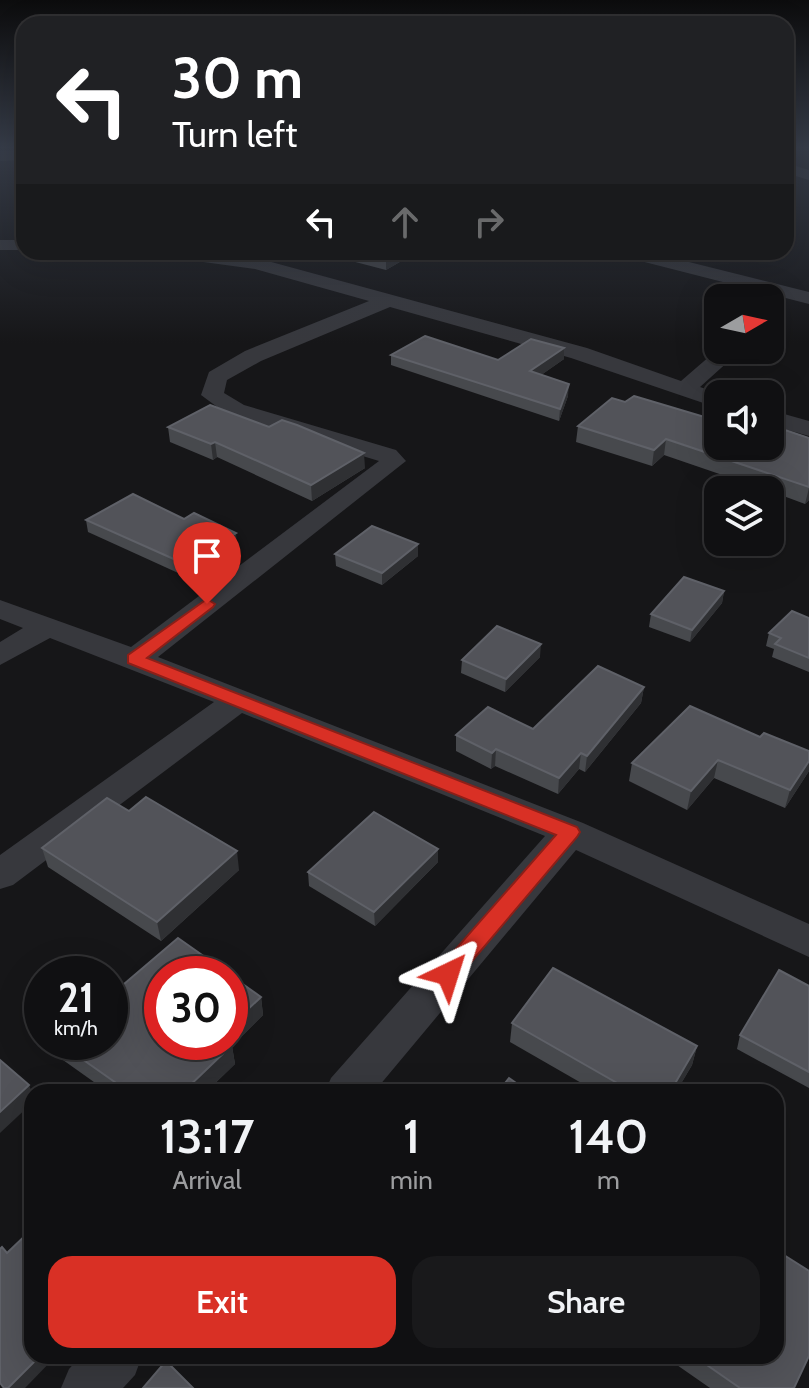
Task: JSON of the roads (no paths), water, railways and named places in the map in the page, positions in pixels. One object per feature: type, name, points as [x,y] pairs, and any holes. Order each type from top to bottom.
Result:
[{"type":"street","points":[[229,260],[257,264],[384,302],[579,353],[704,397]]},
{"type":"street","points":[[660,260],[804,295]]},
{"type":"street","points":[[784,306],[804,295]]},
{"type":"street","points":[[135,659],[394,461],[387,455],[236,410],[212,395],[217,377],[253,356],[384,302]]},
{"type":"street","points":[[683,390],[714,364]]},
{"type":"street","points":[[784,421],[809,429]]},
{"type":"street","points":[[0,609],[387,757],[570,832],[809,941]]},
{"type":"street","points":[[0,655],[48,626]]},
{"type":"street","points":[[0,875],[237,701]]},
{"type":"street","points":[[354,1084],[570,832]]},
{"type":"street","points":[[88,1388],[109,1364]]}]
